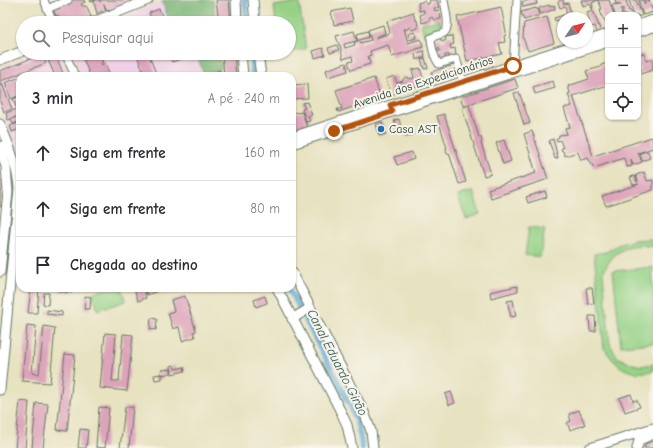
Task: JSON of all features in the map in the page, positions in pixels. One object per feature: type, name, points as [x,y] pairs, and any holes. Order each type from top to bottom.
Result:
[{"type":"main road","points":[[108,16],[148,0]]},
{"type":"main road","points":[[236,0],[237,16]]},
{"type":"main road","points":[[253,0],[254,16]]},
{"type":"main road","points":[[641,24],[653,20]]},
{"type":"main road","points":[[641,31],[653,27]]},
{"type":"main road","name":"Avenida dos Expedicionários","points":[[593,39],[605,35]]},
{"type":"main road","name":"Avenida dos Expedicionários","points":[[296,136],[391,109],[605,43]]},
{"type":"main road","name":"Avenida dos Expedicionários","points":[[296,143],[463,82],[568,48]]},
{"type":"main road","points":[[0,60],[16,53]]},
{"type":"main road","points":[[242,60],[243,72]]},
{"type":"main road","points":[[259,60],[260,72]]},
{"type":"main road","points":[[0,124],[12,153],[16,169]]},
{"type":"main road","points":[[0,147],[8,192],[2,234],[0,272]]},
{"type":"main road","points":[[2,234],[16,229]]},
{"type":"main road","points":[[0,390],[2,354],[16,237]]},
{"type":"main road","points":[[296,281],[308,309],[364,412],[371,431],[373,448]]},
{"type":"main road","points":[[279,292],[294,318],[347,425],[352,448]]},
{"type":"main road","points":[[294,318],[308,309]]},
{"type":"main road","points":[[590,448],[653,428]]},
{"type":"main road","points":[[638,444],[653,434]]},
{"type":"street","points":[[44,0],[51,16]]},
{"type":"street","points":[[48,8],[68,0]]},
{"type":"street","points":[[444,0],[448,25],[447,30],[444,33],[431,38],[431,42],[439,64],[456,59],[458,61],[463,82]]},
{"type":"street","points":[[513,66],[517,0]]},
{"type":"street","points":[[68,60],[73,72]]},
{"type":"shaded area","points":[[166,0],[213,0],[215,16],[126,16]]},
{"type":"shaded area","points":[[18,60],[62,60],[67,72],[16,72],[16,149],[0,105],[0,68]]},
{"type":"shaded area","points":[[76,60],[220,60],[221,68],[212,72],[80,72]]},
{"type":"green space","points":[[166,0],[213,0],[215,16],[168,16],[162,2]]},
{"type":"green space","points":[[299,2],[306,49],[296,51],[296,16],[275,16],[274,6]]},
{"type":"green space","points":[[440,20],[443,30],[424,34],[421,24]]},
{"type":"green space","points":[[199,60],[220,60],[221,68],[211,72],[203,72]]},
{"type":"green space","points":[[473,191],[480,214],[466,219],[458,196]]},
{"type":"green space","points":[[529,227],[545,229],[540,257],[525,255]]},
{"type":"green space","points":[[634,240],[653,240],[653,247],[637,245],[623,250],[611,259],[603,273],[610,344],[617,357],[629,363],[641,366],[653,364],[653,371],[636,372],[624,369],[614,361],[604,348],[594,254],[606,252],[618,245]]},
{"type":"green space","points":[[653,267],[653,343],[621,346],[613,271]]},
{"type":"green space","points":[[123,292],[126,301],[98,310],[92,293]]},
{"type":"building","points":[[72,0],[84,0],[85,2],[81,4],[82,6],[86,6],[91,16],[56,16],[52,7]]},
{"type":"building","points":[[96,0],[137,0],[111,10],[106,9],[104,4],[106,12],[103,13],[102,11],[97,14],[94,2]]},
{"type":"building","points":[[216,0],[229,0],[230,16],[218,16]]},
{"type":"building","points":[[430,0],[437,0],[439,7],[434,8],[435,11],[439,10],[441,19],[434,20],[432,17],[429,21],[422,23],[420,15],[424,13],[424,10],[419,11],[418,3],[425,1],[429,4]]},
{"type":"building","points":[[536,0],[537,4],[523,7],[522,2]]},
{"type":"building","points":[[563,0],[564,4],[568,3],[571,12],[566,12],[565,6],[560,8],[558,2]]},
{"type":"building","points":[[581,0],[598,0],[592,3],[592,9],[590,4],[583,6]]},
{"type":"building","points":[[598,0],[609,0],[613,12],[605,12],[605,20],[602,17],[600,9],[602,9]]},
{"type":"building","points":[[615,0],[626,0],[629,11],[632,12],[623,12],[623,8],[621,9],[622,12],[614,12],[612,5],[619,4],[621,6],[619,3],[616,4]]},
{"type":"building","points":[[629,0],[636,0],[641,12],[633,12]]},
{"type":"building","points":[[638,0],[643,0],[645,4],[645,0],[649,0],[653,12],[643,15],[640,2]]},
{"type":"building","points":[[549,5],[550,7],[554,5],[555,9],[541,14],[539,8]]},
{"type":"building","points":[[501,7],[506,32],[504,36],[505,42],[499,43],[502,54],[467,61],[457,17]]},
{"type":"building","points":[[350,8],[353,21],[334,25],[331,12]]},
{"type":"building","points":[[536,8],[538,9],[540,15],[524,20],[521,12]]},
{"type":"building","points":[[159,9],[162,16],[150,16],[149,13]]},
{"type":"building","points":[[593,10],[601,32],[597,33],[595,26],[593,26],[593,12],[587,12]]},
{"type":"building","points":[[413,12],[415,20],[417,20],[418,28],[411,30],[410,27],[405,30],[404,28],[408,43],[421,39],[423,47],[392,57],[388,45],[370,51],[371,55],[368,56],[370,64],[351,70],[348,62],[353,61],[352,56],[343,59],[340,45],[336,36],[354,31],[357,41],[344,44],[345,48],[355,45],[354,42],[358,41],[357,34],[368,31],[369,37],[359,40],[361,43],[371,40],[368,30],[383,25],[385,33],[376,38],[390,33],[387,21]]},
{"type":"building","points":[[547,17],[554,43],[528,51],[523,38],[524,23]]},
{"type":"building","points":[[414,32],[417,36],[415,36],[416,38],[410,40],[408,34]]},
{"type":"building","points":[[452,36],[454,44],[450,45],[451,49],[455,48],[456,56],[450,58],[449,55],[445,55],[445,59],[438,61],[436,52],[440,51],[439,48],[435,49],[433,40],[440,38],[442,42],[446,40],[445,37]]},
{"type":"building","points":[[337,45],[339,50],[330,53],[328,48]]},
{"type":"building","points":[[323,48],[325,55],[315,58],[313,51]]},
{"type":"building","points":[[424,51],[425,57],[416,60],[415,54]]},
{"type":"building","points":[[644,53],[646,61],[653,59],[653,70],[641,74],[641,54]]},
{"type":"building","points":[[489,57],[493,67],[483,70],[480,60]]},
{"type":"building","points":[[425,58],[428,68],[424,69],[421,59]]},
{"type":"building","points":[[27,60],[45,60],[46,63],[24,72],[16,72],[16,75],[1,81],[12,109],[4,112],[0,101],[0,71]]},
{"type":"building","points":[[48,60],[58,60],[62,72],[53,72]]},
{"type":"building","points":[[84,60],[102,60],[102,65],[105,63],[108,72],[88,72]]},
{"type":"building","points":[[139,60],[151,60],[155,72],[143,72]]},
{"type":"building","points":[[223,60],[235,60],[236,72],[224,72]]},
{"type":"building","points":[[346,63],[348,71],[328,77],[326,70]]},
{"type":"building","points":[[605,64],[605,86],[573,96],[593,156],[652,137],[653,148],[638,153],[642,162],[633,165],[631,159],[632,166],[627,167],[624,158],[594,168],[588,158],[581,160],[578,152],[565,156],[561,149],[563,148],[560,140],[557,141],[556,139],[559,135],[567,134],[565,128],[570,127],[564,108],[572,106],[568,94],[570,93],[568,86],[589,79],[586,71],[601,67],[601,65]]},
{"type":"building","points":[[454,65],[457,74],[434,82],[431,72]]},
{"type":"building","points":[[420,68],[425,84],[391,95],[386,79],[394,76],[397,83],[403,81],[405,77],[409,79],[414,78],[412,70]]},
{"type":"building","points":[[374,78],[381,98],[338,112],[337,109],[342,109],[336,90]]},
{"type":"building","points":[[16,79],[16,97],[11,99],[5,83]]},
{"type":"building","points":[[515,79],[518,88],[463,106],[460,97]]},
{"type":"building","points":[[553,81],[555,88],[535,94],[533,87]]},
{"type":"building","points":[[307,84],[308,98],[296,99],[296,85]]},
{"type":"building","points":[[519,92],[530,123],[524,125],[514,93]]},
{"type":"building","points":[[16,98],[16,107],[13,99]]},
{"type":"building","points":[[307,102],[312,115],[308,116],[310,121],[306,122],[302,109],[305,108],[302,103]]},
{"type":"building","points":[[469,105],[479,137],[481,137],[481,143],[491,174],[484,176],[462,108]]},
{"type":"building","points":[[16,109],[16,117],[8,120],[6,113]]},
{"type":"building","points":[[296,112],[302,112],[307,127],[296,131]]},
{"type":"building","points":[[444,114],[466,182],[459,184],[449,153],[447,154],[447,148],[437,116]]},
{"type":"building","points":[[16,117],[16,123],[13,124],[11,120]]},
{"type":"building","points":[[399,119],[402,131],[397,132],[394,120]]},
{"type":"building","name":"Casa AST","points":[[382,122],[386,134],[379,136],[376,124]]},
{"type":"building","points":[[16,124],[16,130],[12,132],[10,126]]},
{"type":"building","points":[[411,129],[413,135],[406,137],[405,131]]},
{"type":"building","points":[[532,131],[548,179],[491,198],[488,189],[536,173],[524,134]]},
{"type":"building","points":[[553,139],[558,158],[555,159],[549,141]]},
{"type":"building","points":[[504,140],[511,161],[503,164],[496,143]]},
{"type":"building","points":[[648,151],[650,158],[642,161],[640,153]]},
{"type":"building","points":[[412,152],[414,159],[397,165],[394,157]]},
{"type":"building","points":[[644,172],[647,181],[653,180],[653,190],[606,206],[602,196],[639,184],[633,185],[630,177],[635,176],[637,182],[636,175]]},
{"type":"building","points":[[4,180],[3,200],[2,206],[0,207],[0,182]]},
{"type":"building","points":[[545,191],[547,197],[528,203],[526,197]]},
{"type":"building","points":[[517,286],[518,291],[491,298],[490,292]]},
{"type":"building","points":[[586,288],[592,288],[594,303],[588,304]]},
{"type":"building","points":[[31,292],[39,292],[37,313],[28,313]]},
{"type":"building","points":[[135,292],[144,292],[146,298],[138,301]]},
{"type":"building","points":[[146,292],[155,292],[147,295]]},
{"type":"building","points":[[44,293],[49,293],[48,305],[43,304]]},
{"type":"building","points":[[85,296],[91,297],[90,309],[84,309]]},
{"type":"building","points":[[185,296],[196,331],[193,332],[195,337],[182,341],[179,327],[173,329],[168,313],[174,311],[171,300]]},
{"type":"building","points":[[265,296],[267,303],[256,307],[254,300]]},
{"type":"building","points":[[513,300],[516,316],[511,317],[507,301]]},
{"type":"building","points":[[47,310],[62,312],[62,316],[47,314]]},
{"type":"building","points":[[589,316],[595,316],[596,331],[590,331]]},
{"type":"building","points":[[151,318],[157,319],[156,330],[150,329]]},
{"type":"building","points":[[27,325],[36,326],[32,373],[39,374],[44,326],[55,328],[50,383],[22,381]]},
{"type":"building","points":[[105,333],[116,334],[112,381],[119,381],[123,334],[133,335],[127,391],[100,388]]},
{"type":"building","points":[[65,354],[75,355],[67,431],[57,430]]},
{"type":"building","points":[[174,365],[175,369],[184,367],[185,371],[172,374],[171,366]]},
{"type":"building","points":[[171,369],[171,373],[162,375],[161,370]]},
{"type":"building","points":[[162,374],[162,379],[155,380],[154,375]]},
{"type":"building","points":[[451,392],[455,403],[449,405],[445,394]]},
{"type":"building","points":[[631,394],[633,401],[637,400],[640,407],[625,412],[619,398]]},
{"type":"building","points":[[20,401],[29,402],[25,448],[15,448]]},
{"type":"building","points":[[36,403],[48,404],[43,448],[32,448]]},
{"type":"building","points":[[99,407],[109,408],[105,448],[96,447]]},
{"type":"building","points":[[125,407],[133,407],[129,448],[120,448]]},
{"type":"building","points":[[579,410],[585,425],[570,430],[567,423],[571,421],[569,414]]},
{"type":"building","points":[[80,429],[88,430],[86,448],[78,448]]},
{"type":"building","points":[[653,441],[653,448],[644,448],[645,444]]},
{"type":"waterway","name":"Canal Eduardo Girão","points":[[245,0],[246,16]]},
{"type":"waterway","name":"Canal Eduardo Girão","points":[[251,60],[252,72]]},
{"type":"waterway","name":"Canal Eduardo Girão","points":[[291,292],[351,407],[359,432],[362,448]]},
{"type":"place","name":"Casa AST","points":[[381,129]]},
{"type":"route","points":[[334,131],[392,112],[390,105],[513,66]]}]
